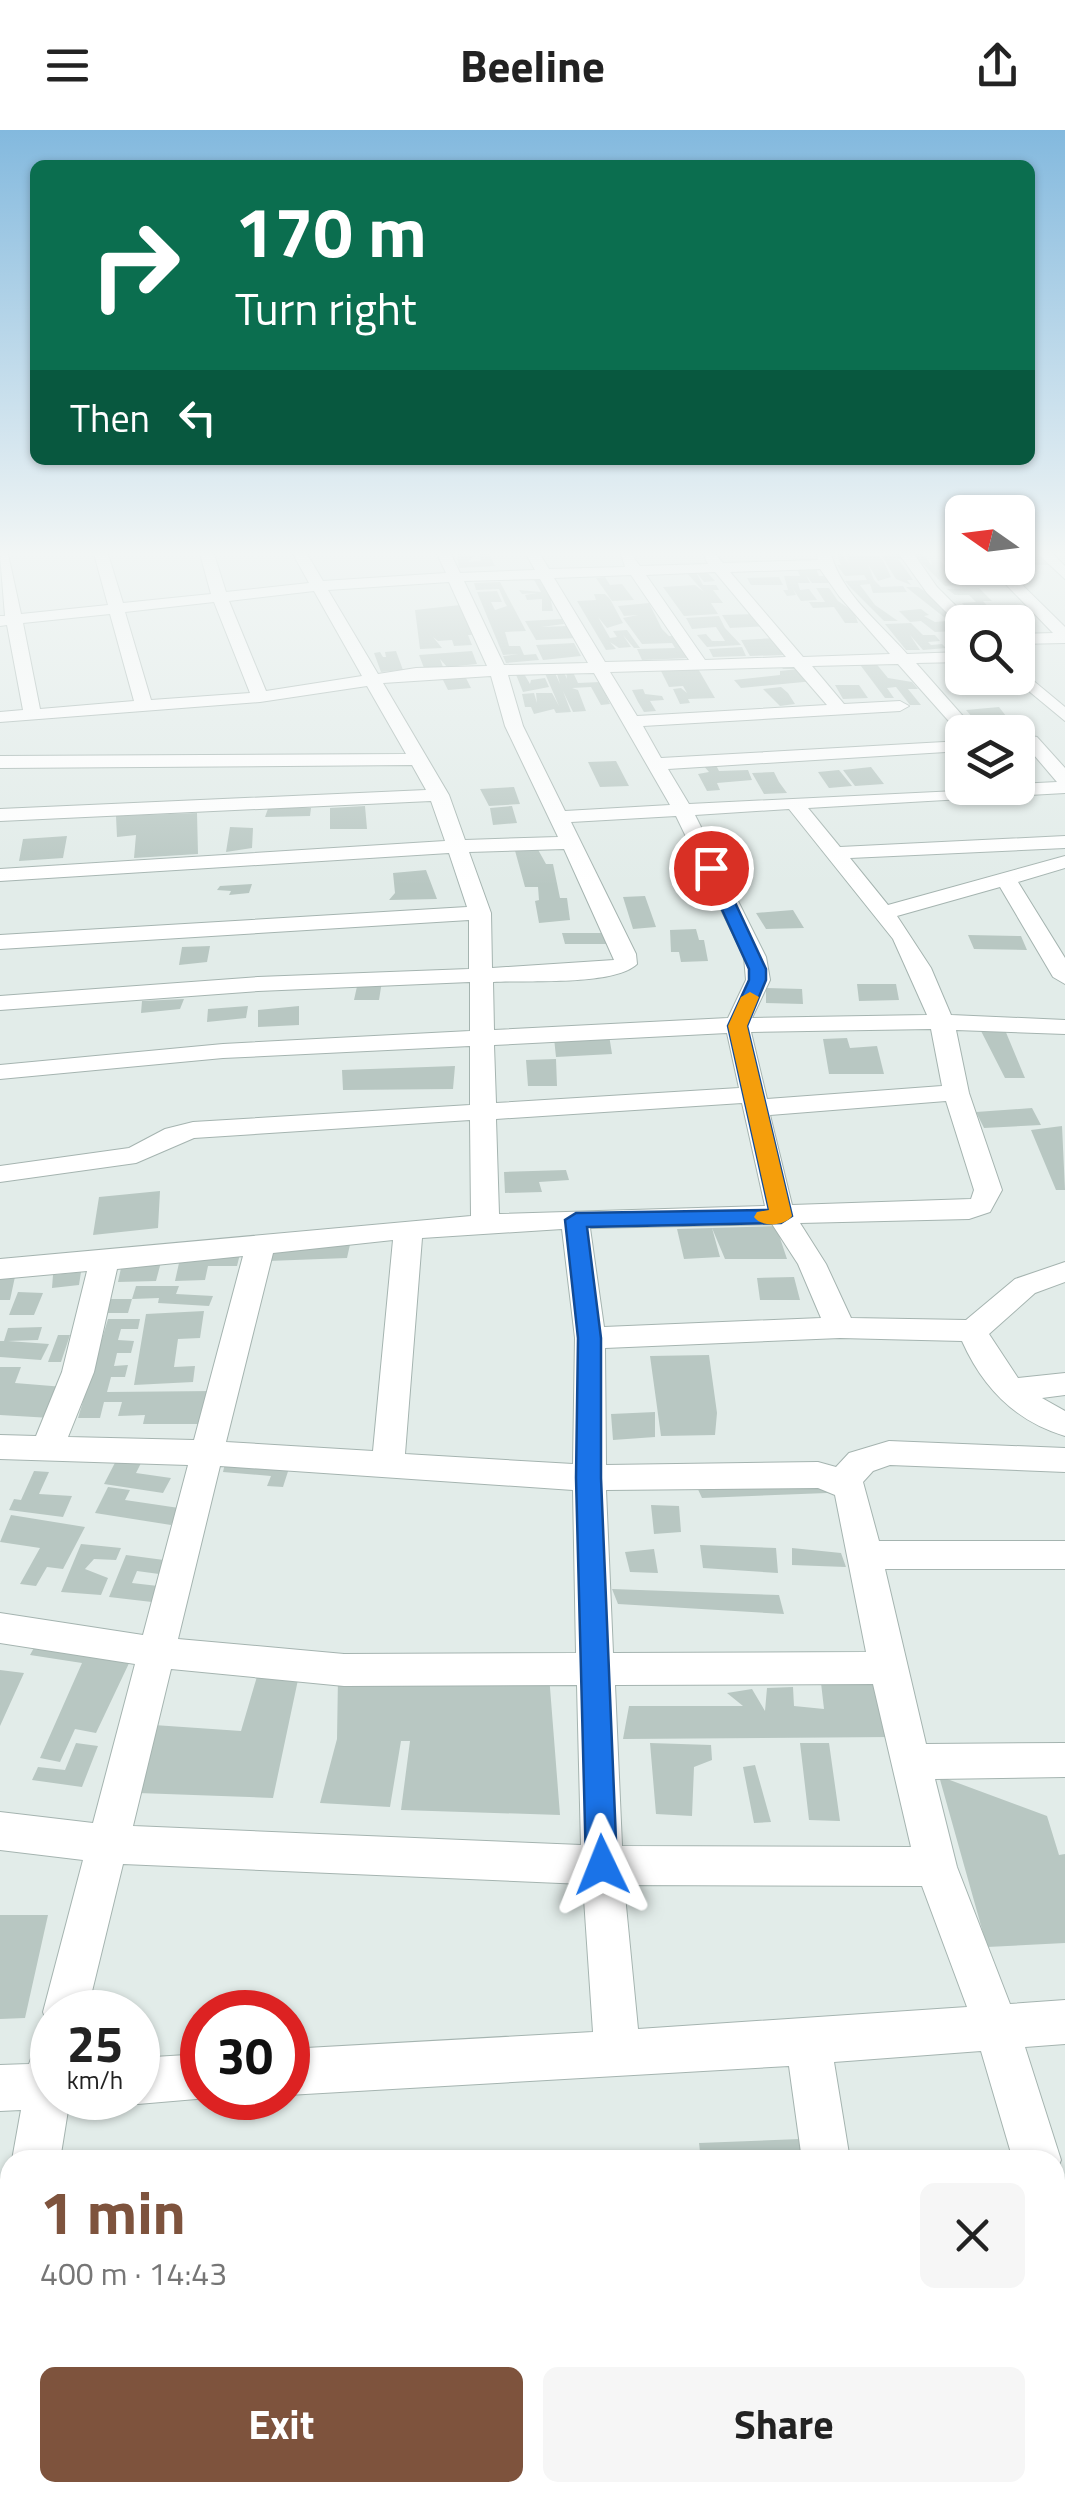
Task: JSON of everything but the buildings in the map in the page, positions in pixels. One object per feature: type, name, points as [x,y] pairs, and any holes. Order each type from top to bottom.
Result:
[{"type":"street","points":[[20,665],[33,715]]},
{"type":"street","points":[[132,665],[144,706]]},
{"type":"street","points":[[247,665],[260,697]]},
{"type":"street","points":[[364,665],[439,795],[480,913],[485,1224]]},
{"type":"street","points":[[0,1003],[483,973],[609,970],[626,964],[625,954],[561,816],[514,726],[495,665]]},
{"type":"street","points":[[597,665],[682,809],[755,956],[758,980],[738,1026],[781,1216],[812,1264],[840,1328]]},
{"type":"street","points":[[0,717],[260,697],[416,673],[735,665]]},
{"type":"street","points":[[803,665],[840,710]]},
{"type":"street","points":[[908,665],[953,715]]},
{"type":"street","points":[[1035,689],[1065,716]]},
{"type":"street","points":[[628,722],[900,706]]},
{"type":"street","points":[[1035,745],[1065,783]]},
{"type":"street","points":[[654,764],[945,747]]},
{"type":"street","points":[[0,762],[418,759]]},
{"type":"street","points":[[561,816],[1065,783]]},
{"type":"street","points":[[0,814],[439,795]]},
{"type":"street","points":[[0,1268],[104,1262],[261,1242],[485,1224],[969,1210],[981,1206],[987,1201],[988,1190],[956,1093],[942,1022],[920,968],[884,913],[794,803]]},
{"type":"street","points":[[833,853],[1065,842]]},
{"type":"street","points":[[0,875],[459,846],[573,843]]},
{"type":"street","points":[[884,913],[1065,862]]},
{"type":"street","points":[[1007,880],[1065,977]]},
{"type":"street","points":[[0,942],[480,913]]},
{"type":"street","points":[[0,1072],[223,1051],[738,1026],[942,1022],[1065,1027]]},
{"type":"street","points":[[0,1174],[136,1155],[174,1135],[193,1130],[483,1110],[956,1093]]},
{"type":"street","points":[[576,1220],[590,1338],[594,1667],[602,1865],[617,2052]]},
{"type":"street","points":[[388,1463],[408,1230]]},
{"type":"street","points":[[71,1990],[261,1242]]},
{"type":"street","points":[[46,1450],[78,1372],[104,1262]]},
{"type":"street","points":[[590,1338],[840,1328],[973,1331],[1026,1286],[1065,1272]]},
{"type":"street","points":[[973,1331],[984,1362],[1008,1390],[1065,1424]]},
{"type":"street","points":[[1008,1390],[1065,1384]]},
{"type":"street","points":[[0,1447],[208,1453],[589,1478],[818,1475],[843,1482],[851,1491],[936,1867],[996,2028],[1034,2150]]},
{"type":"street","points":[[843,1482],[861,1462],[888,1454],[1065,1460]]},
{"type":"street","points":[[864,1554],[1065,1555]]},
{"type":"street","points":[[0,1628],[155,1652],[344,1670],[888,1668]]},
{"type":"street","points":[[912,1762],[1065,1760]]},
{"type":"street","points":[[0,1831],[108,1844],[602,1865],[936,1867]]},
{"type":"street","points":[[310,2071],[808,2042],[1065,2022]]},
{"type":"street","points":[[808,2042],[824,2150]]},
{"type":"street","points":[[0,2088],[30,2082]]},
{"type":"street","points":[[38,2150],[43,2120]]},
{"type":"slow traffic","points":[[750,997],[738,1026],[781,1216],[764,1217]]},
{"type":"route","points":[[602,1865],[589,1478],[590,1338],[576,1220],[781,1216],[738,1026],[758,980],[758,969],[711,868]]}]
